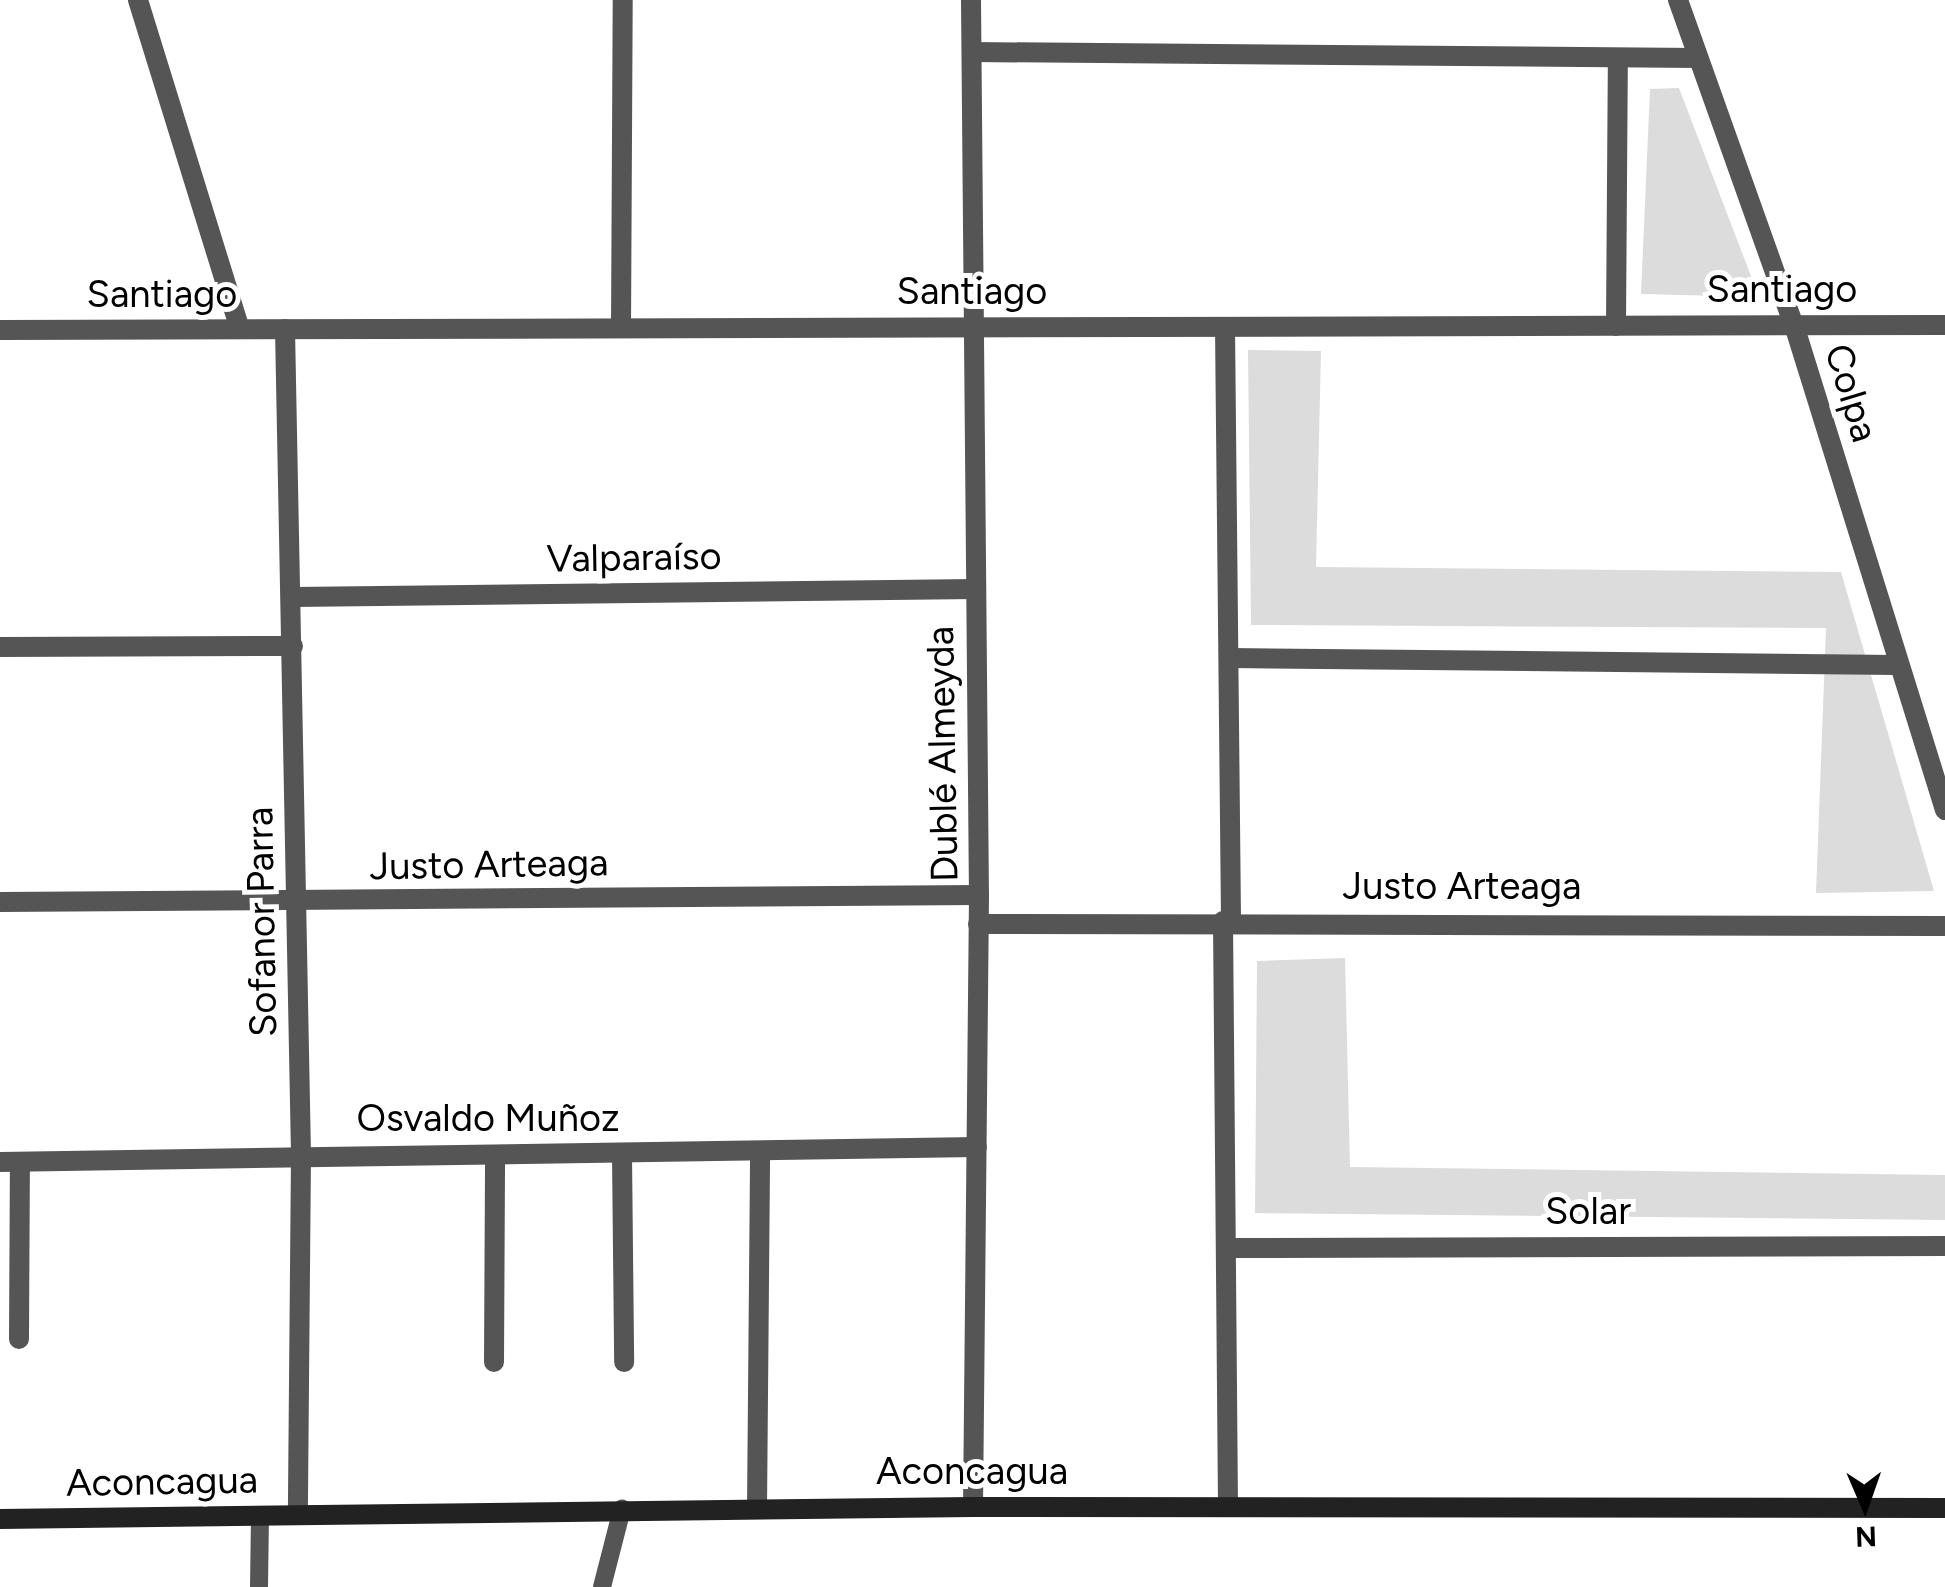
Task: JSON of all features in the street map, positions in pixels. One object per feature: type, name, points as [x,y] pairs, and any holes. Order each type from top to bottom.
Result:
[{"type":"street","points":[[138,0],[240,330]]},
{"type":"street","points":[[620,328],[623,0]]},
{"type":"street","name":"Dublé Almeyda","points":[[971,0],[980,895],[973,1507]]},
{"type":"street","name":"Colpa","points":[[1678,0],[1794,325],[1896,665],[1945,810]]},
{"type":"street","points":[[972,52],[1698,58]]},
{"type":"street","points":[[1616,326],[1618,58]]},
{"type":"street","name":"Santiago","points":[[0,330],[1945,325]]},
{"type":"street","points":[[1225,326],[1230,658],[1228,1505]]},
{"type":"street","name":"Sofanor Parra","points":[[285,329],[301,1154],[298,1514]]},
{"type":"street","name":"Valparaíso","points":[[293,597],[976,589]]},
{"type":"street","points":[[0,647],[293,646]]},
{"type":"street","points":[[1230,658],[1896,665]]},
{"type":"street","name":"Justo Arteaga","points":[[0,902],[980,895]]},
{"type":"street","name":"Justo Arteaga","points":[[978,924],[1227,921],[1945,926]]},
{"type":"street","name":"Osvaldo Muñoz","points":[[10,1162],[301,1154],[622,1155],[977,1148]]},
{"type":"street","points":[[757,1509],[760,1151]]},
{"type":"street","points":[[494,1362],[495,1154]]},
{"type":"street","points":[[622,1155],[624,1362]]},
{"type":"street","points":[[10,1162],[19,1339]]},
{"type":"street","name":"Solar","points":[[1230,1248],[1945,1246]]},
{"type":"street","name":"Aconcagua","points":[[0,1519],[1228,1505],[1945,1508]]},
{"type":"lane","points":[[602,1587],[622,1509]]},
{"type":"lane","points":[[259,1587],[260,1516]]},
{"type":"shaded area","points":[[1679,88],[1759,297],[1641,294],[1650,89]]},
{"type":"shaded area","points":[[1248,350],[1321,351],[1316,567],[1841,572],[1934,891],[1816,893],[1826,628],[1251,625]]},
{"type":"shaded area","points":[[1345,958],[1350,1167],[1945,1175],[1945,1220],[1255,1213],[1257,961]]}]
